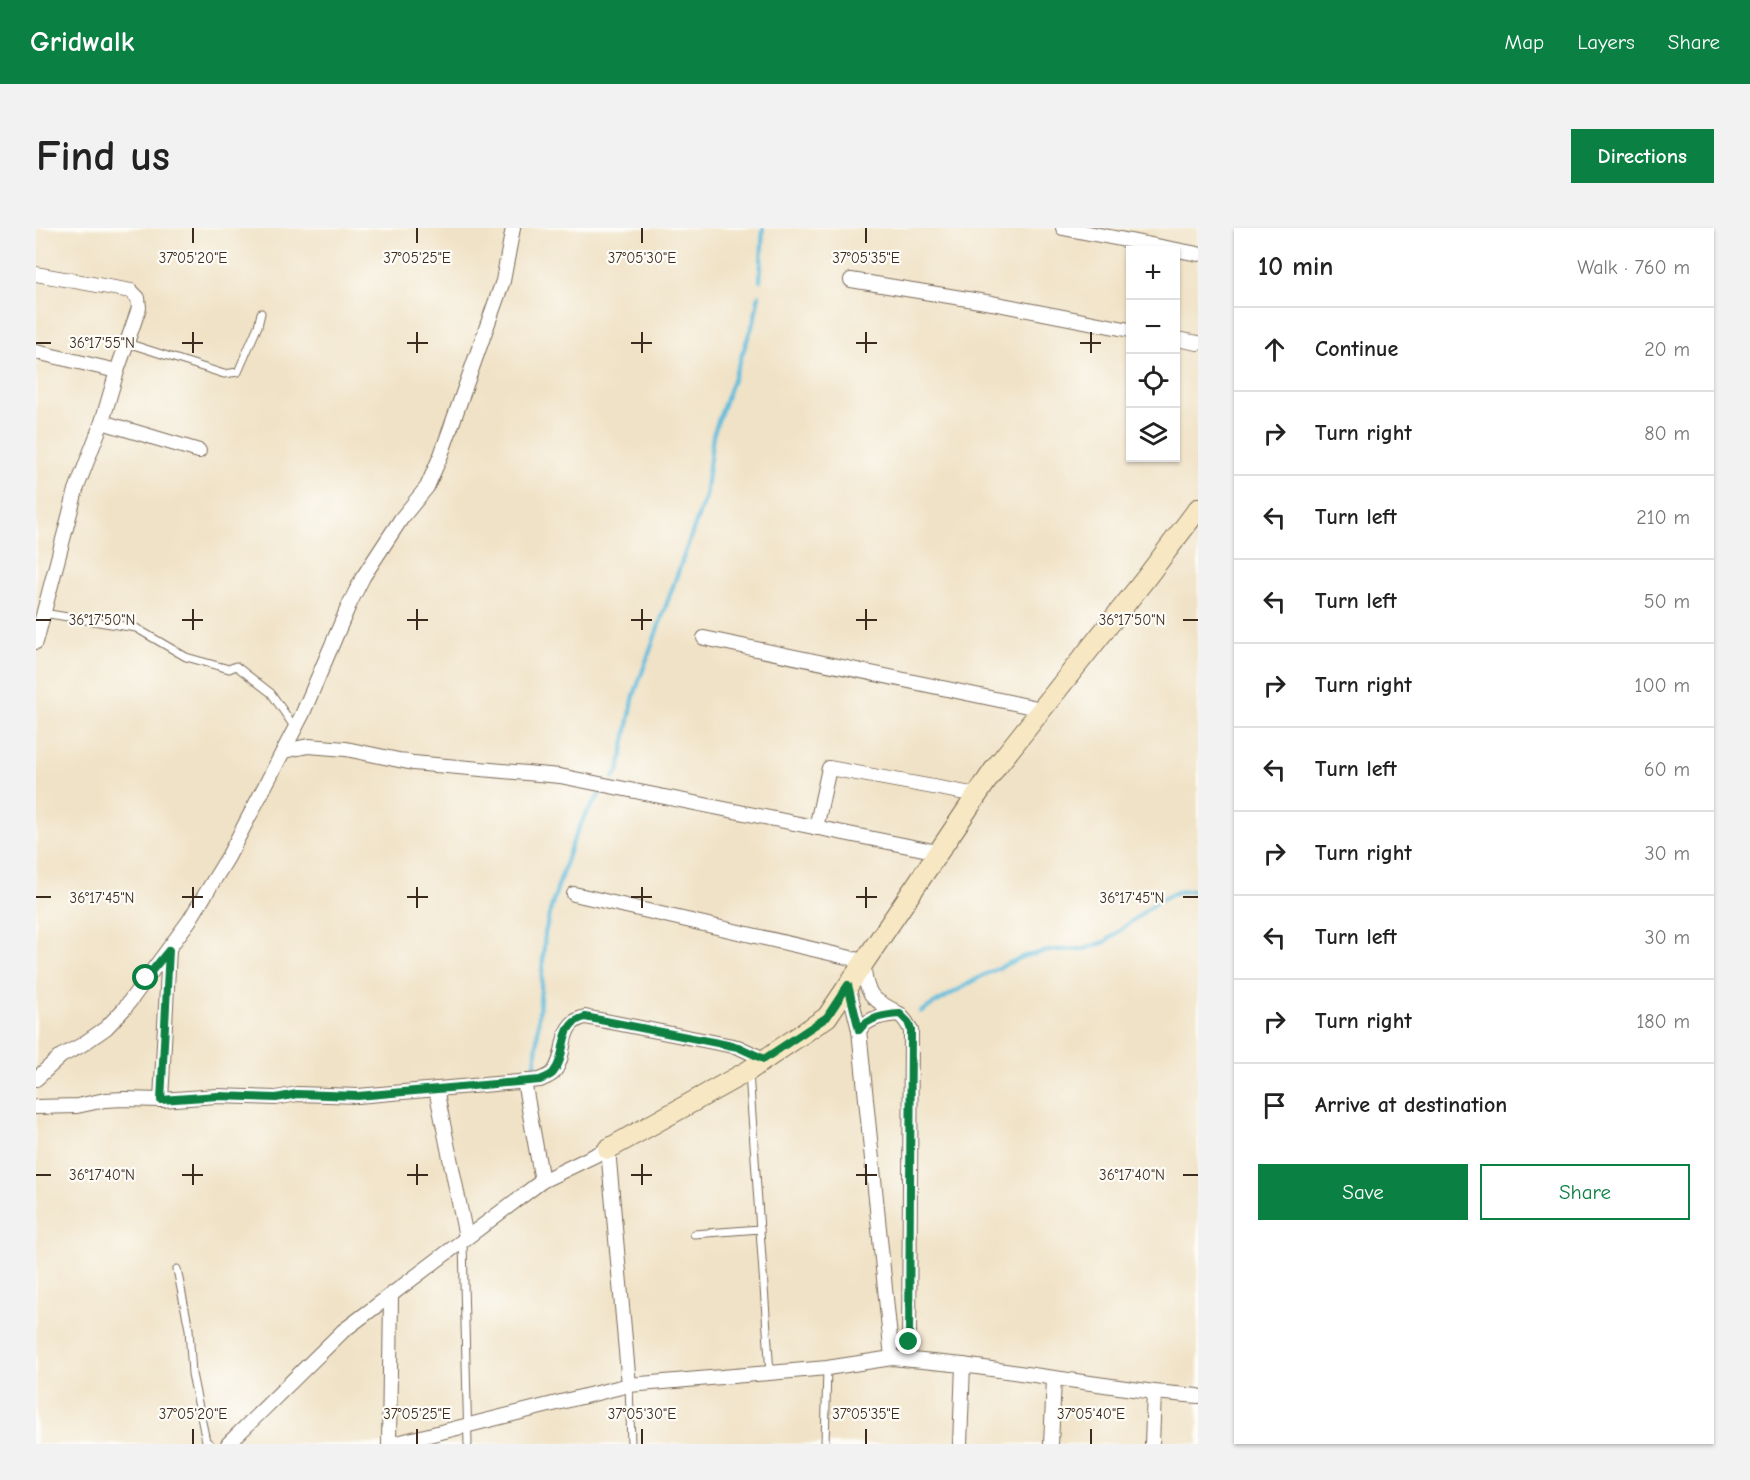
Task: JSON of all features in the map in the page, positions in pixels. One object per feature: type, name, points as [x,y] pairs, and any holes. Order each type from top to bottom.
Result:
[{"type":"street","points":[[36,1079],[61,1056],[106,1028],[124,1009],[169,950],[228,857],[284,751],[363,577],[401,519],[424,492],[441,455],[503,281],[513,228]]},
{"type":"street","points":[[1063,228],[1198,254]]},
{"type":"street","points":[[36,274],[132,291],[138,298],[139,308],[102,422],[76,490],[36,642]]},
{"type":"street","points":[[851,280],[992,303],[1126,329]]},
{"type":"street","points":[[1180,340],[1198,343]]},
{"type":"street","points":[[36,352],[117,371]]},
{"type":"street","points":[[102,422],[199,452]]},
{"type":"street","points":[[228,1444],[343,1331],[542,1181],[608,1149],[756,1065],[827,1017],[996,767],[1198,509]]},
{"type":"street","points":[[704,638],[1042,710]]},
{"type":"street","points":[[284,751],[308,746],[346,749],[413,763],[560,776],[938,852]]},
{"type":"street","points":[[816,828],[829,768],[977,795]]},
{"type":"street","points":[[574,894],[864,961]]},
{"type":"street","points":[[161,1100],[169,950]]},
{"type":"street","points":[[864,961],[864,977],[870,994],[880,1004],[900,1014],[908,1022],[911,1030],[909,1342]]},
{"type":"street","points":[[848,985],[859,1030],[892,1358]]},
{"type":"street","points":[[859,1030],[862,1025],[880,1016],[900,1014]]},
{"type":"street","points":[[36,1107],[77,1106],[105,1100],[124,1099],[161,1100],[218,1096],[276,1098],[297,1094],[358,1096],[540,1080],[552,1074],[560,1060],[568,1027],[574,1020],[585,1017],[738,1047],[756,1065]]},
{"type":"street","points":[[524,1082],[542,1181]]},
{"type":"street","points":[[436,1089],[465,1238]]},
{"type":"street","points":[[608,1149],[629,1385]]},
{"type":"street","points":[[389,1444],[391,1294]]},
{"type":"street","points":[[393,1444],[629,1385],[826,1368],[892,1358],[963,1365],[1054,1379],[1198,1396]]},
{"type":"street","points":[[960,1444],[963,1365]]},
{"type":"street","points":[[1051,1444],[1054,1379]]},
{"type":"street","points":[[1152,1444],[1154,1392]]},
{"type":"lane","points":[[128,343],[224,374],[238,372],[258,326],[261,313]]},
{"type":"lane","points":[[43,613],[136,628],[186,657],[229,669],[236,666],[271,693],[295,728]]},
{"type":"lane","points":[[756,1065],[760,1229],[770,1373]]},
{"type":"lane","points":[[694,1234],[760,1229]]},
{"type":"lane","points":[[465,1238],[468,1444]]},
{"type":"lane","points":[[177,1269],[189,1329],[192,1374],[206,1441],[210,1444]]},
{"type":"lane","points":[[825,1444],[826,1368]]},
{"type":"lane","points":[[629,1385],[631,1444]]},
{"type":"waterway","points":[[760,281],[763,228]]},
{"type":"waterway","points":[[613,778],[619,770],[634,695],[705,497],[713,435],[754,321],[759,295]]},
{"type":"waterway","points":[[535,1068],[545,933],[551,908],[571,846],[584,817],[602,791]]},
{"type":"waterway","points":[[920,1012],[982,976],[1024,956],[1054,950],[1084,949],[1105,942],[1158,901],[1177,892],[1198,890]]},
{"type":"route","points":[[146,978],[169,950],[161,1100],[218,1096],[276,1098],[297,1094],[358,1096],[540,1080],[552,1074],[560,1060],[568,1027],[574,1020],[585,1017],[738,1047],[764,1059],[827,1017],[848,985],[859,1030],[871,1019],[900,1014],[908,1022],[911,1030],[909,1342]]}]
